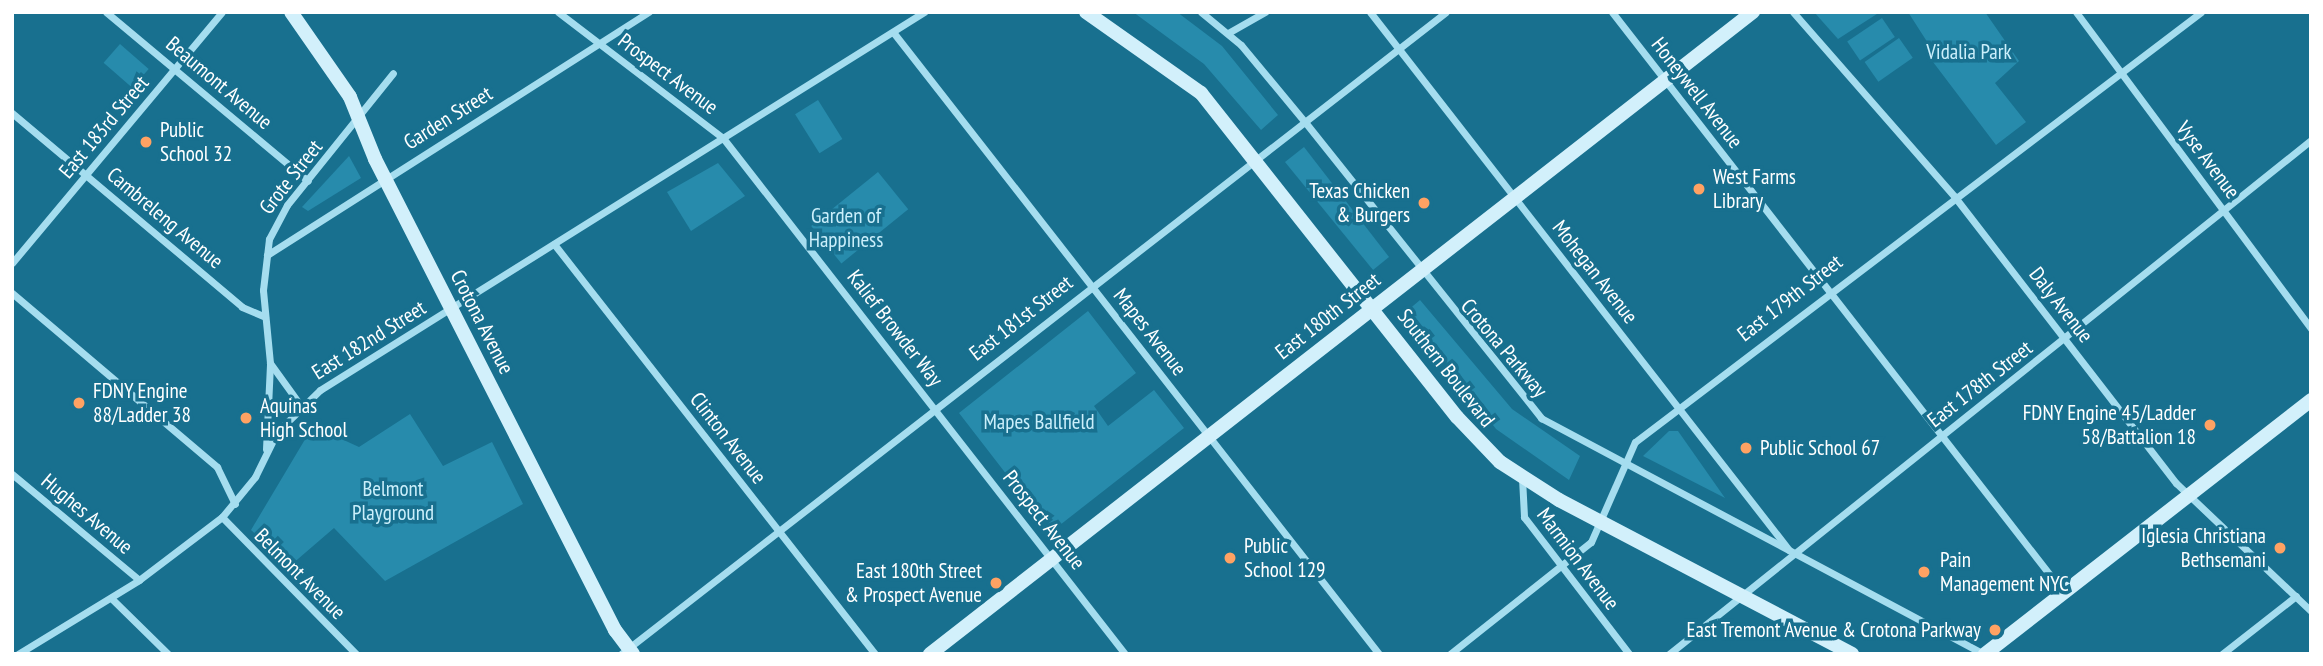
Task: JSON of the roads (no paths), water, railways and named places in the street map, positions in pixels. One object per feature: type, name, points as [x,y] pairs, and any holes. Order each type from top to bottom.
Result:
[{"type":"main road","name":"Crotona Avenue","points":[[290,12],[357,116],[384,178],[627,652]]},
{"type":"main road","name":"Southern Boulevard","points":[[1086,12],[1184,78],[1254,158],[1478,443],[1522,478],[1852,654]]},
{"type":"main road","name":"East 180th Street","points":[[930,654],[1753,12]]},
{"type":"main road","points":[[1984,654],[2311,400]]},
{"type":"street","name":"Beaumont Avenue","points":[[106,12],[309,181]]},
{"type":"street","name":"East 183rd Street","points":[[12,263],[222,12]]},
{"type":"street","name":"Prospect Avenue","points":[[558,12],[723,138]]},
{"type":"street","name":"Garden Street","points":[[267,255],[384,178],[649,12]]},
{"type":"street","name":"East 182nd Street","points":[[18,654],[139,580],[222,517],[235,504],[267,449],[301,405],[924,12]]},
{"type":"street","name":"Crotona Parkway","points":[[1201,12],[1228,33],[1305,122],[1419,271],[1541,418],[1623,465],[1984,654]]},
{"type":"street","points":[[1228,33],[1265,12]]},
{"type":"street","name":"Mohegan Avenue","points":[[1370,12],[1792,553]]},
{"type":"street","name":"East 181st Street","points":[[627,652],[1091,285],[1446,12]]},
{"type":"street","name":"Honeywell Avenue","points":[[1612,12],[2064,593]]},
{"type":"street","name":"Daly Avenue","points":[[1793,12],[1954,196],[2189,495],[2311,611]]},
{"type":"street","name":"Vyse Avenue","points":[[2076,12],[2311,330]]},
{"type":"street","name":"East 179th Street","points":[[1450,654],[1591,542],[1635,442],[1828,291],[2201,12]]},
{"type":"street","name":"Mapes Avenue","points":[[893,32],[1379,654]]},
{"type":"street","name":"Grote Street","points":[[267,449],[270,363],[265,317],[267,255],[274,224],[393,73]]},
{"type":"street","name":"Cambreleng Avenue","points":[[12,113],[242,307],[265,317]]},
{"type":"street","name":"Kalief Browder Way","points":[[723,138],[935,408]]},
{"type":"street","name":"East 178th Street","points":[[1669,654],[1792,553],[2226,214],[2311,140]]},
{"type":"street","name":"Clinton Avenue","points":[[554,244],[875,654]]},
{"type":"street","points":[[12,293],[216,467],[235,504]]},
{"type":"street","points":[[270,363],[301,405]]},
{"type":"street","name":"Prospect Avenue","points":[[935,408],[1125,654]]},
{"type":"street","name":"Hughes Avenue","points":[[12,474],[139,580]]},
{"type":"street","name":"Marmion Avenue","points":[[1522,478],[1521,512],[1629,654]]},
{"type":"street","name":"Belmont Avenue","points":[[222,517],[356,654]]},
{"type":"street","points":[[2222,654],[2296,596]]},
{"type":"street","points":[[111,598],[168,654]]},
{"type":"place","name":"Public School 32","points":[[146,142]]},
{"type":"place","name":"West Farms Library","points":[[1699,189]]},
{"type":"place","name":"Texas Chicken & Burgers","points":[[1424,203]]},
{"type":"place","name":"FDNY Engine 88/Ladder 38","points":[[79,403]]},
{"type":"place","name":"Aquinas High School","points":[[246,418]]},
{"type":"place","name":"FDNY Engine 45/Ladder 58/Battalion 18","points":[[2210,425]]},
{"type":"place","name":"Public School 67","points":[[1746,448]]},
{"type":"place","name":"Iglesia Christiana Bethsemani","points":[[2280,548]]},
{"type":"place","name":"Public School 129","points":[[1230,558]]},
{"type":"place","name":"Pain Management NYC","points":[[1924,572]]},
{"type":"place","name":"East 180th Street & Prospect Avenue","points":[[996,583]]},
{"type":"place","name":"East Tremont Avenue & Crotona Parkway","points":[[1995,630]]},
{"type":"park label","name":"Vidalia Park","points":[[1969,52]]},
{"type":"park label","name":"Garden of Happiness","points":[[846,228]]},
{"type":"park label","name":"Mapes Ballfield","points":[[1039,422]]},
{"type":"park label","name":"Belmont Playground","points":[[393,501]]}]
